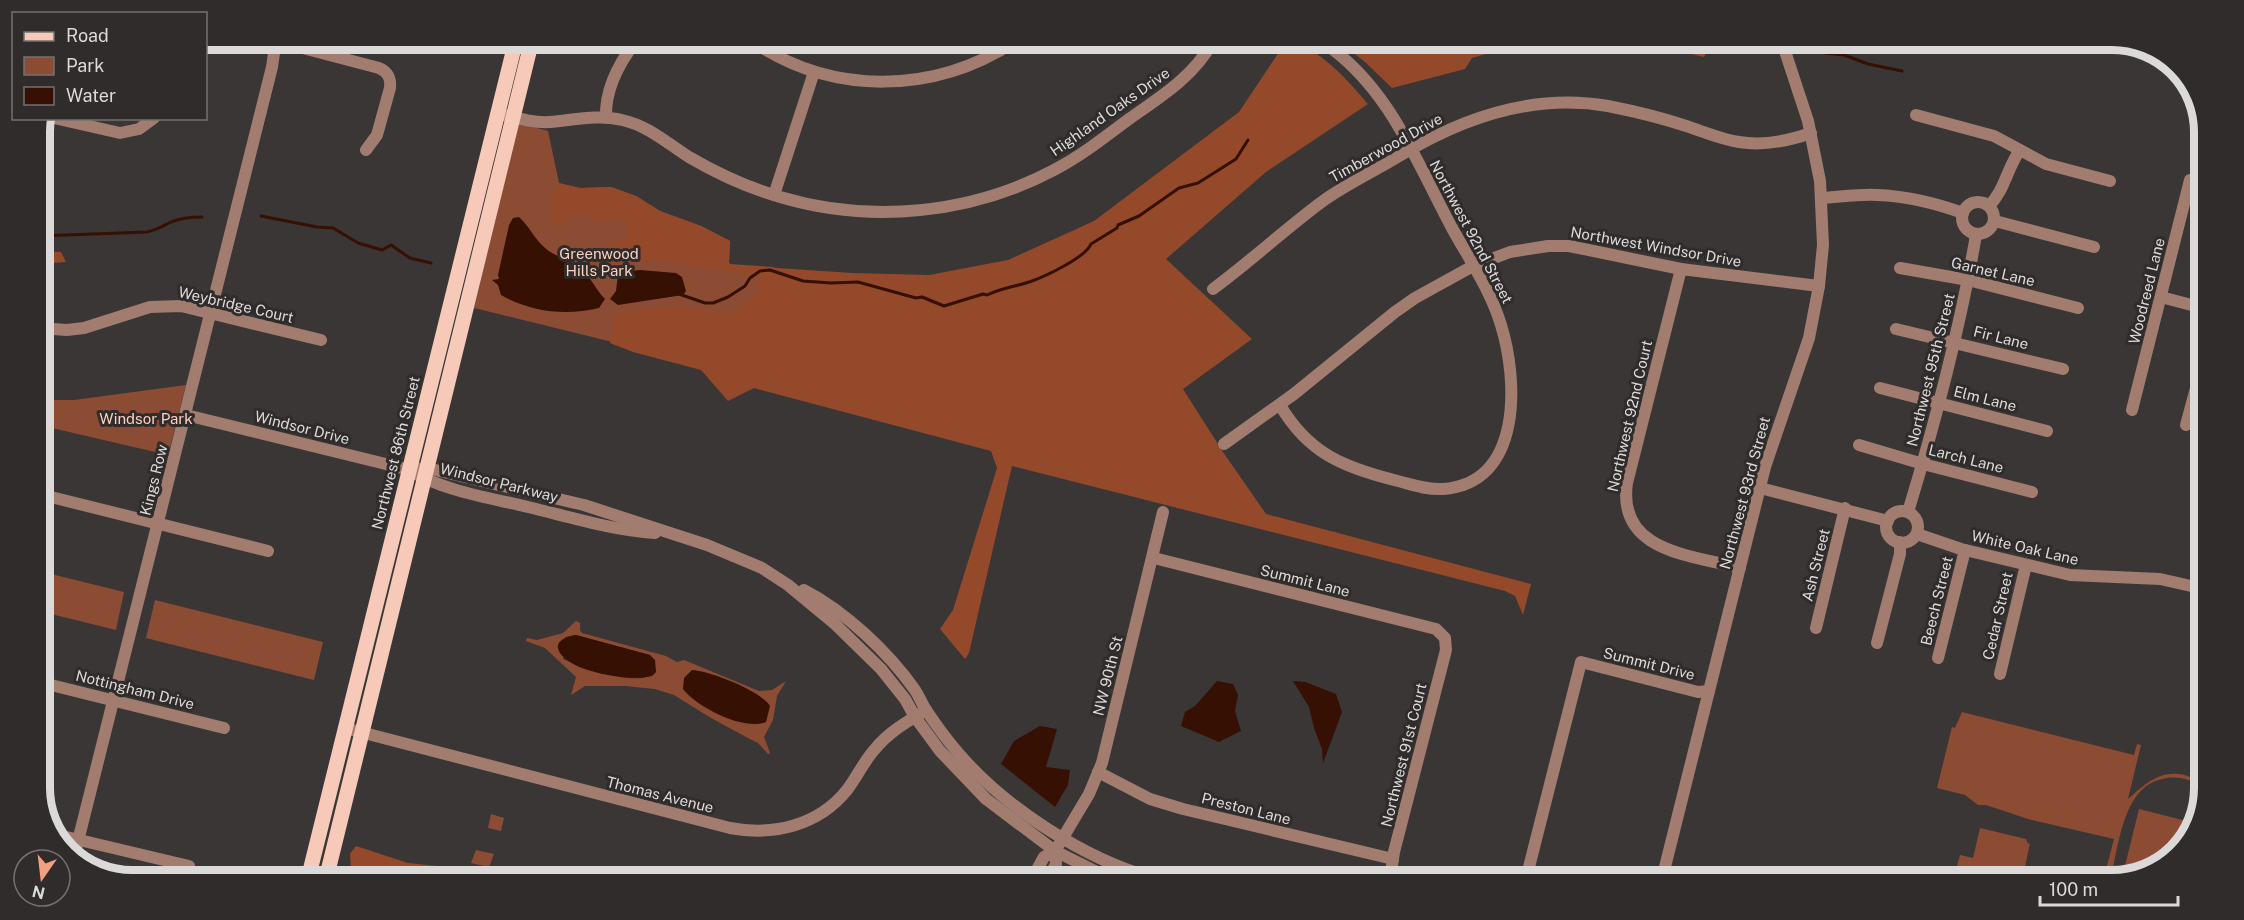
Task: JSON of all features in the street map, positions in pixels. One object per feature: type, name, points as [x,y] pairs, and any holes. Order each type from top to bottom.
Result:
[{"type":"main road","name":"Northwest 86th Street","points":[[310,870],[514,50]]},
{"type":"main road","points":[[328,870],[530,50]]},
{"type":"street","name":"Kings Row","points":[[76,848],[186,415],[275,50]]},
{"type":"street","points":[[313,50],[379,68],[386,72],[391,81],[377,135],[366,150]]},
{"type":"street","points":[[606,117],[608,93],[629,50]]},
{"type":"street","points":[[767,50],[814,72],[866,82],[910,81],[956,71],[978,63],[1000,50]]},
{"type":"street","name":"Highland Oaks Drive","points":[[498,114],[549,122],[606,117],[642,126],[721,174],[774,195],[813,206],[842,210],[895,212],[953,206],[1008,190],[1054,170],[1150,105],[1183,79],[1207,50]]},
{"type":"street","name":"Northwest 92nd Street","points":[[1280,405],[1311,443],[1336,462],[1367,473],[1432,489],[1457,486],[1480,475],[1498,456],[1508,432],[1512,387],[1507,344],[1493,304],[1393,116],[1367,80],[1333,50]]},
{"type":"street","name":"Northwest 93rd Street","points":[[1664,870],[1760,488],[1777,429],[1806,349],[1820,286],[1823,245],[1821,198],[1811,133],[1785,50]]},
{"type":"street","points":[[774,195],[814,72]]},
{"type":"street","name":"Timberwood Drive","points":[[1213,289],[1324,200],[1410,148],[1488,114],[1535,104],[1559,102],[1607,106],[1652,116],[1741,143],[1774,142],[1811,133]]},
{"type":"street","points":[[1916,115],[1994,136],[2046,164],[2110,181]]},
{"type":"street","points":[[63,120],[120,133],[139,129],[151,120]]},
{"type":"street","points":[[1989,206],[2001,190],[2013,160],[2020,150]]},
{"type":"street","name":"Woodreed Lane","points":[[2132,410],[2190,180]]},
{"type":"street","points":[[1821,198],[1899,196],[1963,213]]},
{"type":"street","points":[[1974,203],[1989,206],[1995,216],[1995,221],[1986,233],[1976,235],[1971,233],[1963,224],[1963,213],[1969,205],[1974,203]]},
{"type":"street","points":[[1995,221],[2094,247]]},
{"type":"street","name":"Northwest 95th Street","points":[[1908,512],[1955,342],[1976,235]]},
{"type":"street","name":"Northwest Windsor Drive","points":[[1224,444],[1330,367],[1415,298],[1473,266],[1510,252],[1548,246],[1588,248],[1681,268],[1820,286]]},
{"type":"street","name":"Northwest 92nd Court","points":[[1681,268],[1627,483],[1626,505],[1635,526],[1651,542],[1667,549],[1740,568]]},
{"type":"street","name":"Garnet Lane","points":[[1900,268],[1968,280],[2078,308]]},
{"type":"street","points":[[2161,297],[2194,306]]},
{"type":"street","name":"Weybridge Court","points":[[50,329],[84,328],[134,311],[165,305],[211,312],[321,340]]},
{"type":"street","name":"Fir Lane","points":[[1896,329],[2063,369]]},
{"type":"street","name":"Elm Lane","points":[[1880,388],[2047,430]]},
{"type":"street","points":[[2186,425],[2194,395]]},
{"type":"street","name":"Windsor Drive","points":[[186,415],[410,470]]},
{"type":"street","name":"Larch Lane","points":[[1858,445],[2032,492]]},
{"type":"street","name":"Windsor Parkway","points":[[410,470],[630,531],[674,535],[762,568],[788,585],[834,623],[881,669],[905,699],[959,754],[1017,806],[1062,838],[1099,859],[1126,870]]},
{"type":"street","points":[[1760,488],[1845,508],[1888,521]]},
{"type":"street","points":[[50,497],[268,551]]},
{"type":"street","name":"Ash Street","points":[[1816,628],[1845,508]]},
{"type":"street","name":"NW 90th St","points":[[1055,850],[1089,794],[1098,772],[1154,558],[1163,512]]},
{"type":"street","points":[[1896,512],[1908,512],[1917,521],[1917,534],[1910,540],[1900,542],[1894,540],[1889,535],[1888,521],[1896,512]]},
{"type":"street","name":"White Oak Lane","points":[[1917,534],[1965,550],[2070,575],[2160,579],[2194,587]]},
{"type":"street","points":[[1877,643],[1900,542]]},
{"type":"street","name":"Beech Street","points":[[1938,658],[1965,550]]},
{"type":"street","name":"Summit Lane","points":[[1154,558],[1436,629],[1446,638]]},
{"type":"street","name":"Cedar Street","points":[[2000,674],[2026,565]]},
{"type":"street","name":"Northwest 91st Court","points":[[1391,870],[1446,650],[1446,638]]},
{"type":"street","name":"Summit Drive","points":[[1528,870],[1581,662],[1698,692],[1709,692]]},
{"type":"street","name":"Nottingham Drive","points":[[50,685],[224,728]]},
{"type":"street","name":"Windsor Parkway","points":[[921,714],[940,751],[978,792],[1055,850],[1094,870]]},
{"type":"street","name":"Thomas Avenue","points":[[345,728],[730,828],[762,832],[792,827],[821,813],[845,793],[874,750],[885,738],[921,714]]},
{"type":"street","name":"Preston Lane","points":[[1098,772],[1150,799],[1183,809],[1393,859]]},
{"type":"street","points":[[65,837],[189,866]]},
{"type":"street","points":[[1037,870],[1044,857],[1055,850],[1056,864],[1053,870]]},
{"type":"green space","name":"Greenwood Hills Park","points":[[519,123],[548,131],[559,183],[580,188],[611,187],[636,196],[660,211],[701,226],[730,241],[729,264],[774,267],[730,371],[474,308]]},
{"type":"green space","name":"Windsor Park","points":[[186,385],[168,455],[50,428],[50,400],[74,400]]},
{"type":"green space","points":[[50,574],[124,592],[116,630],[50,614]]},
{"type":"green space","points":[[155,600],[323,642],[314,680],[146,638]]},
{"type":"green space","points":[[576,621],[580,623],[582,633],[666,656],[677,662],[684,660],[759,691],[772,690],[786,681],[777,696],[773,720],[764,737],[770,753],[768,754],[758,743],[674,695],[655,689],[585,686],[571,695],[576,677],[545,648],[526,641],[527,638],[537,640],[563,633]],"holes":[[[576,635],[650,655],[656,672],[648,677],[637,678],[610,675],[563,659],[565,637]]]},
{"type":"green space","points":[[1962,712],[2134,755],[2137,744],[2141,745],[2128,799],[2144,785],[2160,776],[2177,774],[2194,779],[2194,782],[2181,778],[2162,779],[2149,785],[2138,794],[2124,821],[2112,870],[2106,870],[2114,839],[2028,819],[1986,805],[1978,805],[1965,795],[1937,788],[1952,727],[1955,728]]},
{"type":"green space","points":[[2139,809],[2187,821],[2181,834],[2162,854],[2149,862],[2124,870]]},
{"type":"green space","points":[[491,814],[504,818],[501,831],[488,828]]},
{"type":"green space","points":[[1980,828],[2026,839],[2028,844],[2030,843],[2024,870],[1956,870],[1960,855],[1973,858]]},
{"type":"green space","points":[[476,850],[494,854],[489,867],[471,863]]},
{"type":"shaded area","points":[[1280,50],[1311,50],[1331,65],[1368,104],[1266,172],[1166,259],[1252,339],[1183,389],[1266,514],[1531,584],[1523,615],[1515,596],[1505,591],[1012,466],[969,653],[965,659],[940,629],[953,610],[997,468],[991,451],[754,388],[728,401],[701,370],[633,352],[610,343],[616,313],[676,306],[728,315],[755,295],[761,276],[658,260],[605,262],[598,248],[626,237],[628,230],[621,218],[598,222],[588,215],[573,213],[567,220],[558,224],[551,221],[551,201],[558,183],[580,188],[611,187],[636,196],[660,211],[701,226],[730,241],[729,263],[733,265],[852,273],[929,275],[1008,260],[1094,221],[1239,112]]},
{"type":"shaded area","points":[[1350,50],[1499,50],[1472,58],[1465,69],[1392,88]]},
{"type":"shaded area","points":[[1674,50],[1708,50],[1704,57]]},
{"type":"shaded area","points":[[50,252],[61,252],[66,262],[50,263]]},
{"type":"shaded area","points":[[356,846],[408,863],[477,870],[360,870],[351,868],[350,854]]},
{"type":"water","points":[[519,217],[544,247],[585,272],[605,299],[599,308],[574,312],[548,311],[512,301],[501,295],[498,285],[492,280],[499,279],[509,225],[513,218]]},
{"type":"water","points":[[640,270],[676,273],[682,277],[686,291],[683,295],[618,305],[610,299],[616,291],[620,272]]},
{"type":"water","points":[[576,635],[650,655],[655,660],[656,672],[652,676],[625,678],[598,673],[574,665],[562,656],[558,646],[566,638]]},
{"type":"water","points":[[692,670],[722,678],[757,694],[770,706],[766,722],[756,724],[733,720],[699,703],[683,689],[684,678]]},
{"type":"water","points":[[1217,681],[1233,684],[1238,695],[1235,711],[1241,731],[1219,742],[1181,726],[1185,712],[1195,706]]},
{"type":"water","points":[[1293,681],[1305,682],[1336,694],[1342,712],[1323,763],[1322,749],[1309,707]]},
{"type":"water","points":[[1040,726],[1057,729],[1046,767],[1070,770],[1068,785],[1055,807],[1001,764],[1014,741]]},
{"type":"waterway","points":[[1817,52],[1844,55],[1868,64],[1902,71]]},
{"type":"waterway","points":[[679,294],[705,303],[713,303],[745,286],[750,278],[760,271],[770,270],[803,281],[858,282],[916,298],[922,297],[944,306],[983,294],[987,295],[1032,281],[1065,266],[1118,225],[1139,216],[1179,188],[1198,183],[1236,159],[1248,140]]},
{"type":"waterway","points":[[261,216],[333,228],[358,243],[382,250],[391,245],[410,258],[431,263]]},
{"type":"waterway","points":[[50,236],[147,232],[171,222],[202,217]]}]
